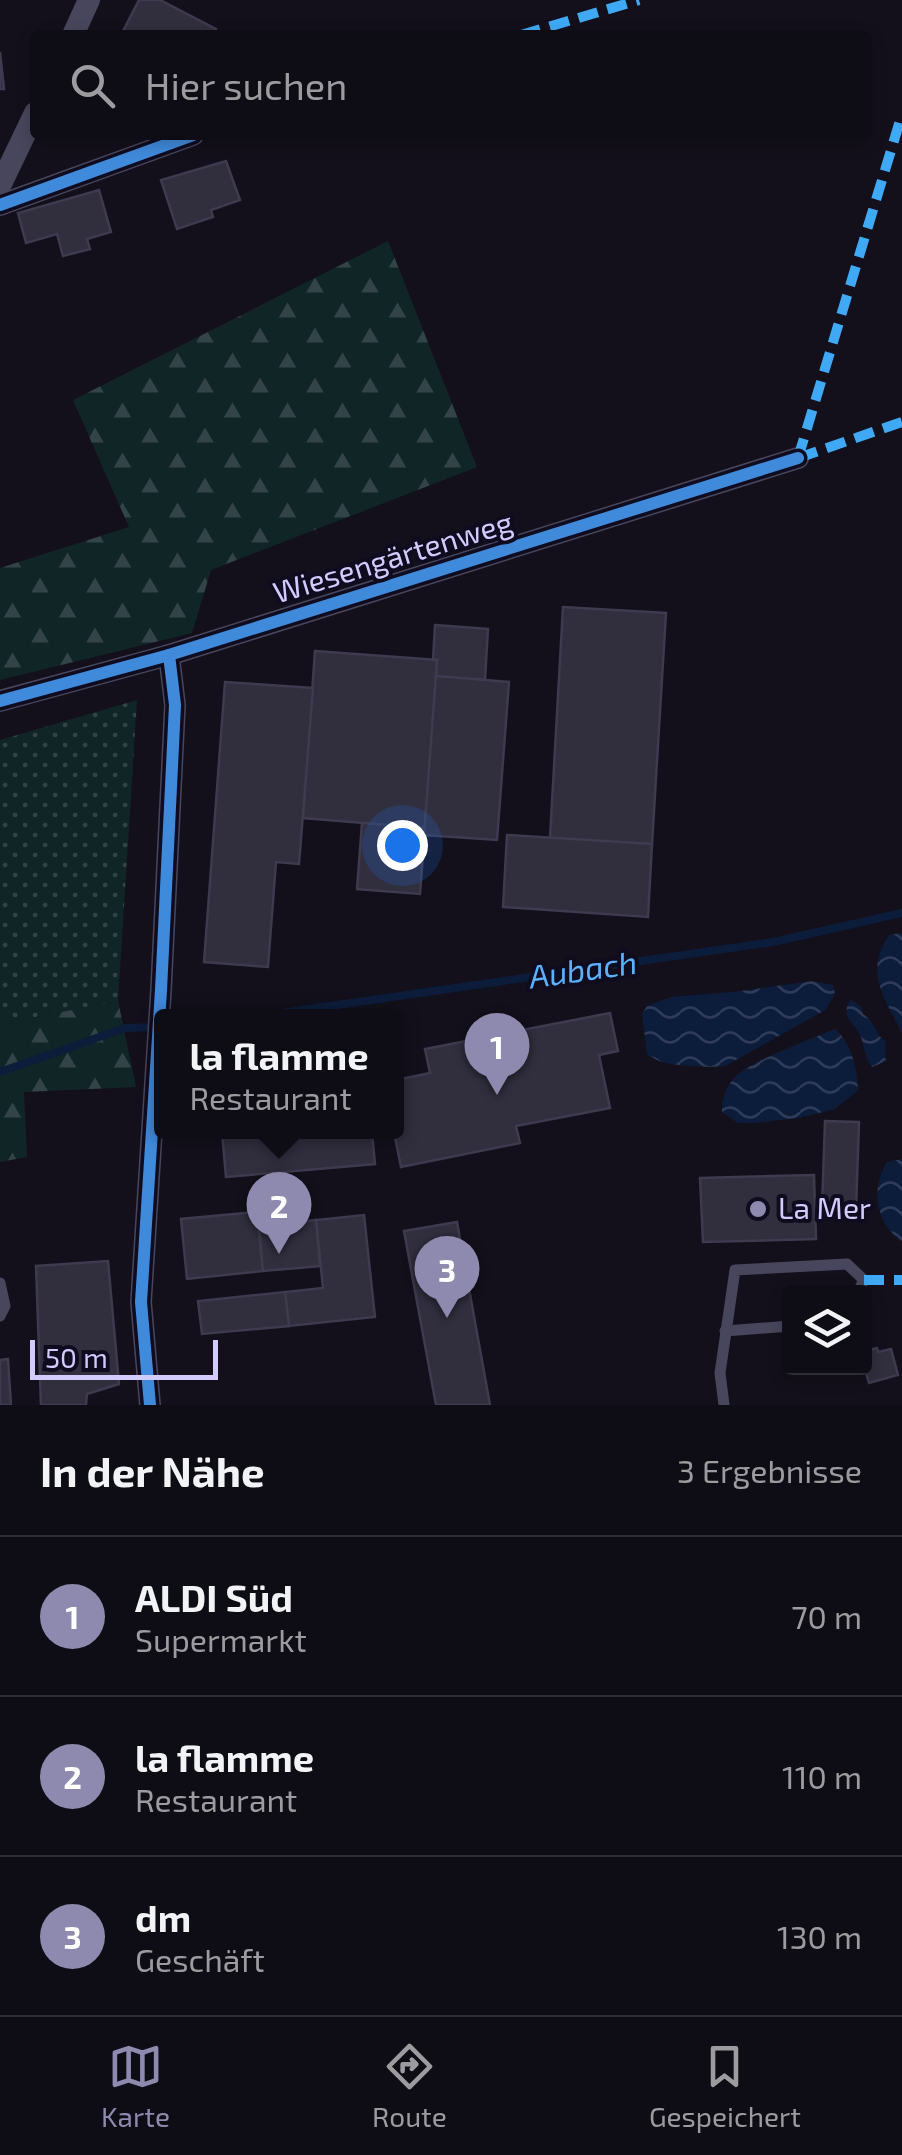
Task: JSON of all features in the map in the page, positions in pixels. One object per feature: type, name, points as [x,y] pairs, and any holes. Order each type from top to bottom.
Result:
[{"type":"street","points":[[74,30],[89,0]]},
{"type":"street","points":[[0,186],[30,123]]},
{"type":"street","points":[[0,205],[179,140]]},
{"type":"street","name":"Wiesengärtenweg","points":[[0,701],[169,654],[798,458]]},
{"type":"street","points":[[160,1009],[175,705],[169,654]]},
{"type":"street","points":[[150,1405],[141,1302],[154,1096]]},
{"type":"lane","points":[[724,1405],[720,1373],[735,1270],[847,1264],[864,1280],[862,1285]]},
{"type":"lane","points":[[0,1284],[4,1306],[0,1316]]},
{"type":"lane","points":[[725,1331],[782,1327]]},
{"type":"green space","points":[[388,241],[477,467],[211,570],[192,633],[0,680],[0,568],[129,527],[73,400]]},
{"type":"green space","points":[[137,700],[118,1001],[0,1024],[0,740]]},
{"type":"green space","points":[[118,1001],[136,1087],[24,1092],[27,1157],[0,1162],[0,1024]]},
{"type":"water","points":[[902,933],[902,1033],[883,996],[877,973],[889,935]]},
{"type":"water","points":[[812,981],[833,985],[835,994],[825,1010],[725,1066],[676,1065],[647,1054],[642,1014],[647,1006],[671,997]]},
{"type":"water","points":[[851,999],[886,1042],[887,1061],[872,1067],[869,1063],[860,1035],[847,1014]]},
{"type":"water","points":[[835,1029],[852,1057],[858,1090],[835,1109],[755,1123],[738,1123],[722,1112],[727,1089],[743,1071]]},
{"type":"water","points":[[902,1159],[902,1242],[881,1216],[877,1195],[887,1162]]},
{"type":"building","points":[[139,0],[160,0],[216,29],[216,30],[124,30]]},
{"type":"building","points":[[0,52],[4,89],[0,89]]},
{"type":"building","points":[[226,161],[240,200],[211,210],[213,217],[177,229],[161,180]]},
{"type":"building","points":[[99,190],[111,232],[87,239],[90,249],[63,256],[57,234],[26,243],[18,213]]},
{"type":"building","points":[[563,607],[666,613],[652,844],[550,838]]},
{"type":"building","points":[[435,625],[488,629],[485,680],[436,676]]},
{"type":"building","points":[[315,651],[437,660],[425,828],[303,818]]},
{"type":"building","points":[[436,676],[509,682],[497,840],[424,835]]},
{"type":"building","points":[[225,682],[313,688],[299,864],[276,862],[268,967],[204,962]]},
{"type":"building","points":[[362,823],[425,828],[420,894],[357,889]]},
{"type":"building","points":[[507,835],[652,844],[648,917],[503,907]]},
{"type":"building","points":[[610,1013],[618,1051],[599,1055],[610,1108],[516,1126],[520,1143],[401,1167],[395,1139],[404,1139],[404,1078],[430,1073],[425,1049]]},
{"type":"building","points":[[825,1121],[859,1122],[856,1209],[822,1208]]},
{"type":"building","points":[[223,1139],[373,1139],[375,1164],[226,1177]]},
{"type":"building","name":"La Mer","points":[[814,1175],[816,1239],[703,1242],[700,1178]]},
{"type":"building","points":[[257,1212],[263,1271],[187,1279],[181,1219]]},
{"type":"building","points":[[364,1215],[375,1317],[289,1326],[285,1292],[323,1288],[316,1220]]},
{"type":"building","points":[[316,1220],[320,1266],[263,1271],[259,1226]]},
{"type":"building","points":[[457,1222],[490,1405],[436,1405],[404,1231]]},
{"type":"building","points":[[108,1261],[119,1384],[87,1394],[86,1405],[41,1405],[36,1266]]},
{"type":"building","points":[[285,1292],[289,1326],[202,1334],[198,1301]]},
{"type":"building","points":[[872,1349],[891,1349],[898,1375],[869,1383],[866,1375],[872,1375]]},
{"type":"building","points":[[8,1359],[11,1405],[0,1405],[0,1360]]},
{"type":"waterway","name":"Aubach","points":[[309,1009],[773,942],[902,913]]},
{"type":"waterway","name":"Aubach","points":[[0,1072],[125,1028],[154,1027]]},
{"type":"marked path","points":[[538,30],[639,0]]},
{"type":"marked path","points":[[798,458],[902,114]]},
{"type":"marked path","points":[[798,458],[902,422]]},
{"type":"marked path","points":[[864,1280],[902,1280]]},
{"type":"cycle path","points":[[0,205],[179,140]]},
{"type":"cycle path","points":[[0,701],[169,655],[798,458]]},
{"type":"cycle path","points":[[160,1009],[175,705],[169,655]]},
{"type":"cycle path","points":[[150,1405],[141,1302],[154,1099]]},
{"type":"place","name":"ALDI Süd","points":[[497,1095]]},
{"type":"place","name":"La Mer","points":[[758,1209]]},
{"type":"place","name":"la flamme","points":[[279,1254]]},
{"type":"place","name":"dm","points":[[447,1318]]}]
